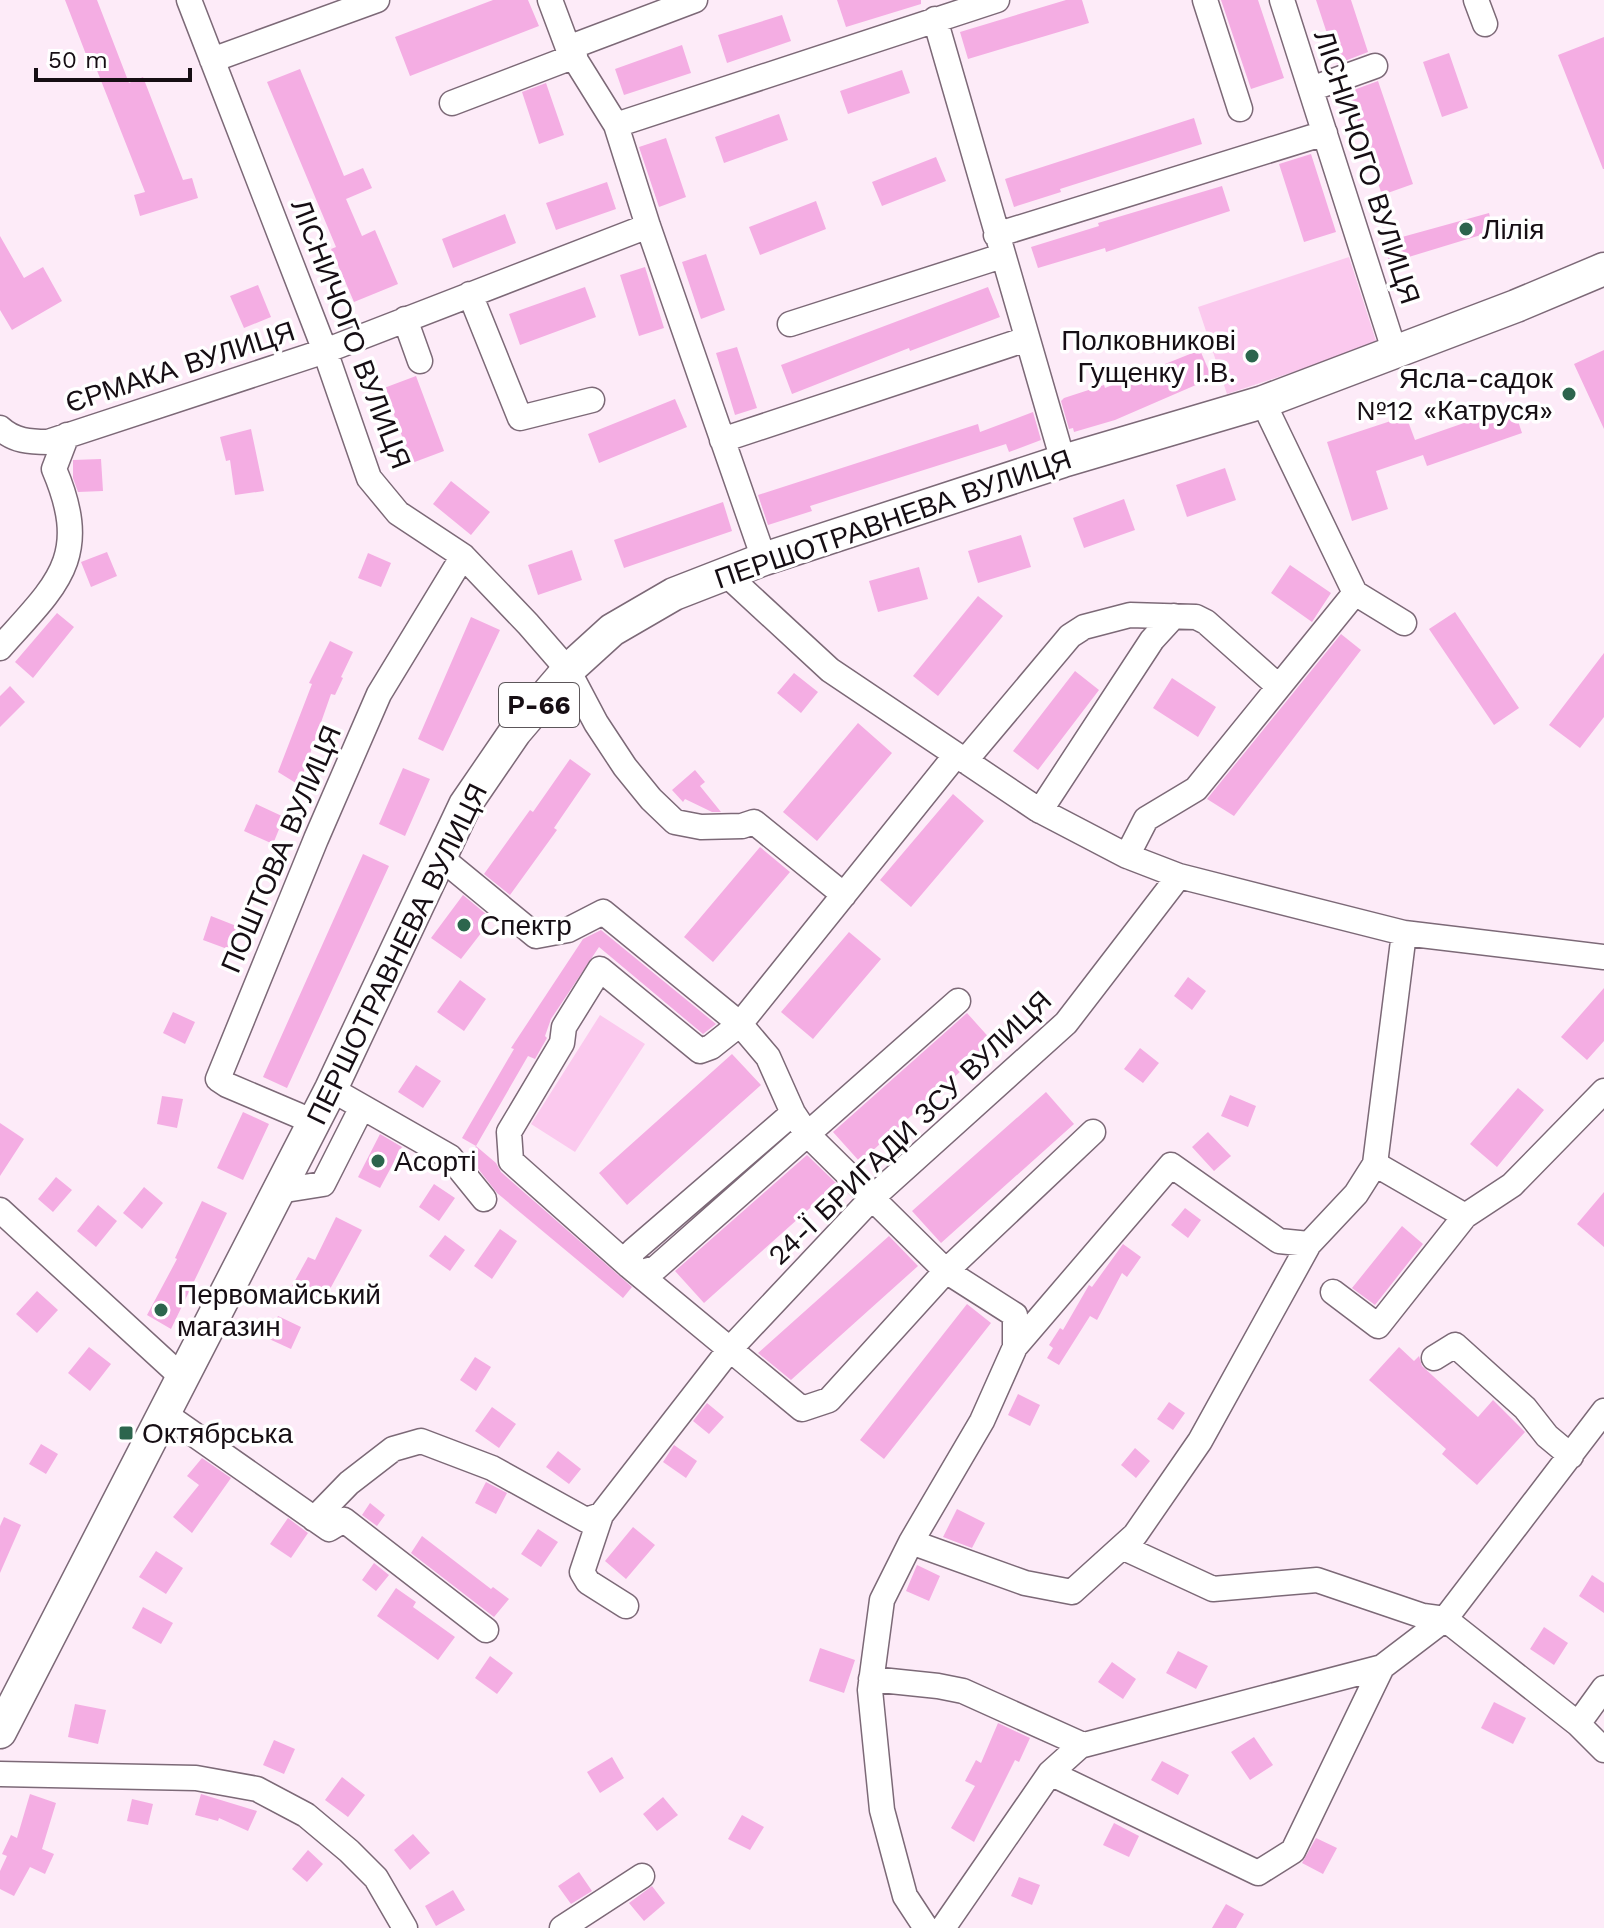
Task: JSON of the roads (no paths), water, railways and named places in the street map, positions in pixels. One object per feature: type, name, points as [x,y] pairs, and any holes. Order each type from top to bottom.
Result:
[{"type":"main road","name":"ПЕРШОТРАВНЕВА ВУЛИЦЯ","points":[[0,1732],[331,1089],[465,805],[515,732],[568,670],[612,630],[674,594],[764,559],[1063,461],[1263,402],[1516,306],[1604,269]]},
{"type":"street","name":"ЛІСНИЧОГО ВУЛИЦЯ","points":[[189,0],[325,351],[369,478],[398,513],[463,556],[503,596],[568,670],[596,723],[625,767],[675,822],[701,827],[742,826],[754,822],[844,895]]},
{"type":"street","points":[[212,60],[377,0]]},
{"type":"street","points":[[550,0],[572,52],[616,125],[764,559]]},
{"type":"street","points":[[452,103],[695,0]]},
{"type":"street","points":[[616,125],[997,0]]},
{"type":"street","points":[[1205,0],[1240,109]]},
{"type":"street","name":"ЛІСНИЧОГО ВУЛИЦЯ","points":[[1282,0],[1395,353]]},
{"type":"street","points":[[1476,0],[1485,24]]},
{"type":"street","points":[[935,19],[1063,461]]},
{"type":"street","points":[[1311,89],[1375,66]]},
{"type":"street","points":[[790,324],[999,245],[1325,133]]},
{"type":"street","name":"ЄРМАКА ВУЛИЦЯ","points":[[0,428],[7,435],[27,442],[48,442],[325,351],[648,226]]},
{"type":"street","points":[[470,294],[520,418],[592,400]]},
{"type":"street","points":[[405,319],[420,361]]},
{"type":"street","points":[[722,440],[1027,339]]},
{"type":"street","points":[[1263,402],[1355,593],[1404,623]]},
{"type":"street","points":[[0,648],[53,588],[71,546],[66,497],[54,469],[67,435]]},
{"type":"street","name":"ПОШТОВА ВУЛИЦЯ","points":[[314,1122],[218,1079],[379,694],[463,556]]},
{"type":"street","points":[[726,574],[830,670],[1040,811],[1127,856],[1179,876],[1404,933],[1604,957]]},
{"type":"street","points":[[1127,856],[1146,819],[1196,789],[1355,593]]},
{"type":"street","points":[[1093,1132],[946,1271],[829,1400],[802,1409],[633,1269],[511,1161],[509,1132],[562,1043],[564,1027],[600,969],[700,1051],[711,1047],[740,1024],[960,758],[1051,656],[1070,636],[1084,627],[1130,615],[1196,617],[1206,622],[1278,686]]},
{"type":"street","points":[[1040,811],[1152,640],[1174,616]]},
{"type":"street","points":[[440,857],[536,936],[568,930],[603,912],[740,1024],[768,1057],[793,1113],[807,1134],[946,1271],[1015,1315],[1015,1347]]},
{"type":"street","name":"24-Ї БРИГАДИ ЗСУ ВУЛИЦЯ","points":[[626,1606],[588,1582],[582,1572],[601,1515],[730,1349],[873,1197],[1066,1023],[1179,876]]},
{"type":"street","points":[[911,1542],[1025,1583],[1072,1592],[1135,1535],[1200,1441],[1309,1244],[1356,1194],[1375,1164],[1404,933]]},
{"type":"street","points":[[633,1269],[656,1268],[958,1001]]},
{"type":"street","points":[[331,1089],[450,1157],[484,1199]]},
{"type":"street","points":[[1333,1292],[1378,1326],[1465,1216],[1512,1185],[1604,1091]]},
{"type":"street","points":[[279,1191],[323,1184],[362,1107]]},
{"type":"street","points":[[633,1269],[633,1251],[793,1113]]},
{"type":"street","points":[[1375,1164],[1465,1216]]},
{"type":"street","points":[[926,1928],[905,1896],[882,1810],[870,1690],[882,1600],[911,1542],[982,1421],[1015,1347],[1171,1165],[1279,1241],[1309,1244]]},
{"type":"street","points":[[0,1210],[183,1378]]},
{"type":"street","points":[[1434,1358],[1455,1345],[1525,1408],[1547,1436],[1571,1456]]},
{"type":"street","points":[[943,1928],[1050,1773],[1083,1745],[1382,1667],[1445,1619],[1604,1411]]},
{"type":"street","points":[[165,1414],[329,1529],[344,1520],[486,1630]]},
{"type":"street","points":[[314,1519],[349,1483],[393,1449],[421,1441],[492,1468],[586,1520],[601,1515]]},
{"type":"street","points":[[1122,1547],[1213,1589],[1317,1580],[1423,1616],[1445,1619],[1578,1724],[1604,1750]]},
{"type":"street","points":[[1050,1773],[1258,1873],[1293,1851],[1382,1667]]},
{"type":"street","points":[[871,1679],[963,1691],[1083,1745]]},
{"type":"street","points":[[1578,1724],[1604,1688]]},
{"type":"street","points":[[0,1774],[196,1778],[257,1789],[306,1815],[358,1860],[376,1878],[405,1928]]},
{"type":"street","points":[[562,1928],[642,1876]]},
{"type":"place","name":"Лілія","points":[[1466,229]]},
{"type":"place","name":"Полковникові Гущенку І.В.","points":[[1252,356]]},
{"type":"place","name":"Ясла-садок №12 «Катруся»","points":[[1569,394]]},
{"type":"place","name":"Спектр","points":[[464,925]]},
{"type":"place","name":"Асорті","points":[[378,1161]]},
{"type":"place","name":"Первомайський магазин","points":[[161,1310]]},
{"type":"place","name":"Октябрська","points":[[126,1433]]}]
